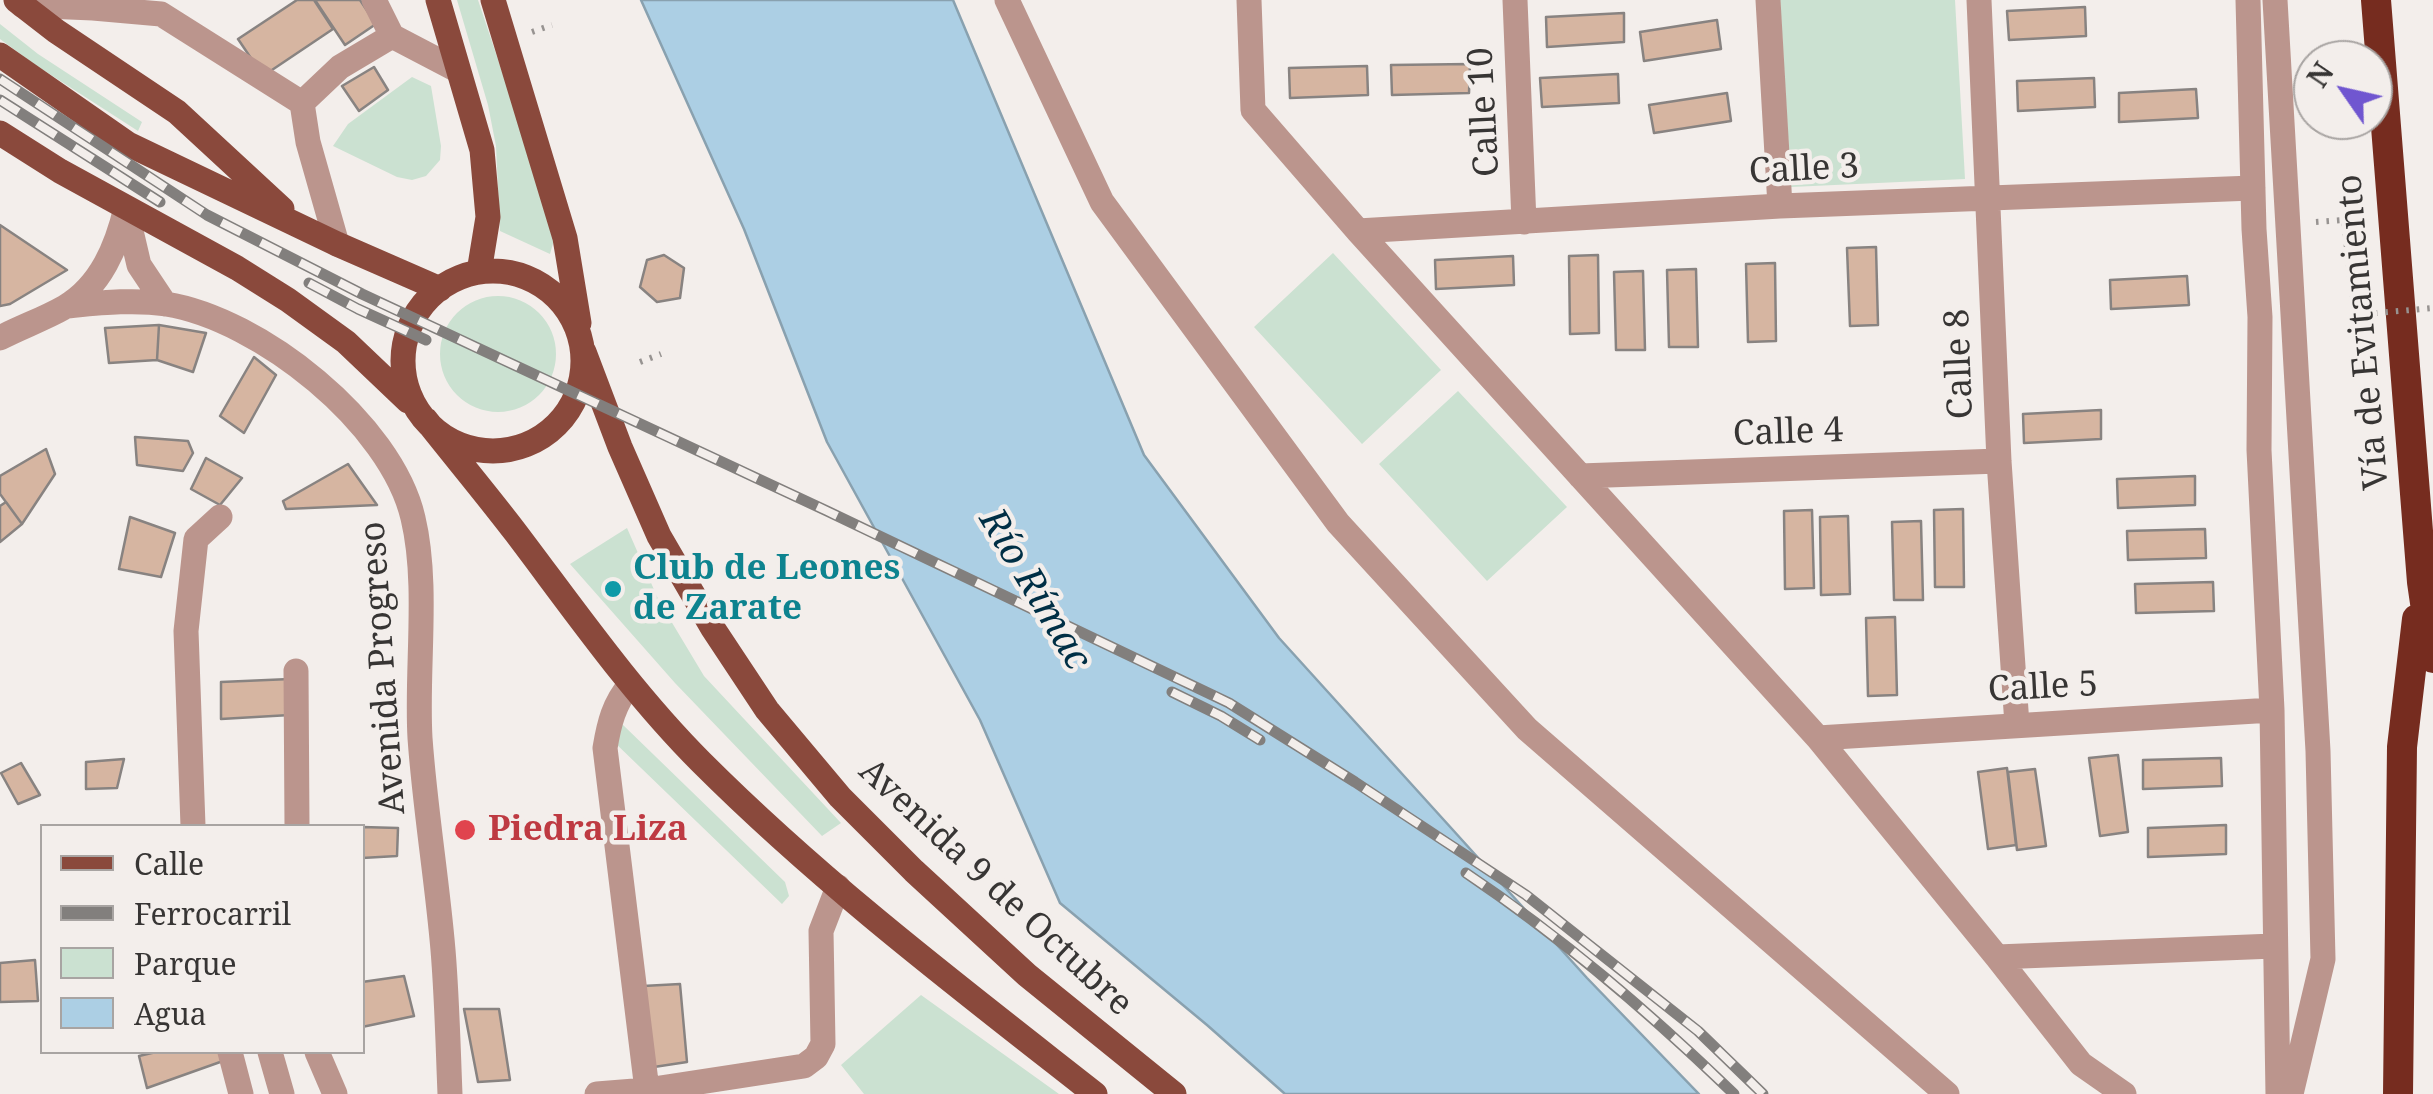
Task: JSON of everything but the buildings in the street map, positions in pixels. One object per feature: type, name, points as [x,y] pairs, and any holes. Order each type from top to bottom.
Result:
[{"type":"highway","name":"Vía de Evitamiento","points":[[2376,0],[2422,582],[2433,658]]},
{"type":"highway","points":[[2398,1094],[2402,747],[2422,582]]},
{"type":"main road","points":[[438,0],[482,150],[488,217],[479,272]]},
{"type":"main road","points":[[0,133],[288,300],[346,342],[448,439],[474,449],[502,451],[529,444],[553,429],[572,407],[582,381],[582,343],[566,238],[493,0]]},
{"type":"main road","points":[[19,3],[177,112],[304,229]]},
{"type":"main road","points":[[0,55],[128,144],[304,229],[440,288]]},
{"type":"main road","points":[[582,343],[568,310],[552,291],[530,278],[505,271],[479,272],[440,288],[422,306],[409,329],[402,354],[404,379],[419,412],[630,684],[700,760],[838,888],[1095,1094]]},
{"type":"main road","name":"Avenida 9 de Octubre","points":[[582,343],[659,536],[767,710],[840,797],[914,871],[1027,974],[1174,1094]]},
{"type":"street","points":[[160,14],[183,0]]},
{"type":"street","points":[[374,0],[392,36],[457,70]]},
{"type":"street","points":[[1007,0],[1102,202],[1338,523],[1528,730],[1947,1094]]},
{"type":"street","points":[[1249,0],[1253,110],[1358,232],[1818,738],[2081,1064],[2124,1094]]},
{"type":"street","name":"Calle 10","points":[[1515,0],[1524,222]]},
{"type":"street","points":[[1768,0],[1780,206]]},
{"type":"street","name":"Calle 8","points":[[1979,0],[1999,461],[2017,724]]},
{"type":"street","points":[[2248,0],[2260,318],[2259,450],[2272,710],[2278,1094]]},
{"type":"street","points":[[2275,0],[2318,751],[2323,960],[2291,1094]]},
{"type":"street","points":[[19,3],[160,14],[302,103],[308,142],[337,244]]},
{"type":"street","points":[[302,103],[340,66],[392,36]]},
{"type":"street","name":"Calle 3","points":[[1358,232],[1780,206],[2254,188]]},
{"type":"street","points":[[126,208],[139,264],[166,304]]},
{"type":"street","points":[[0,338],[67,306],[104,269],[118,240],[126,208]]},
{"type":"street","name":"Avenida Progreso","points":[[67,306],[116,302],[166,304],[238,328],[292,362],[349,410],[378,443],[413,516],[420,580],[420,736],[444,954],[450,1094]]},
{"type":"street","name":"Calle 4","points":[[1580,476],[1999,461]]},
{"type":"street","points":[[193,824],[186,631],[196,539],[220,517]]},
{"type":"street","points":[[296,671],[298,824]]},
{"type":"street","points":[[630,684],[619,697],[611,717],[605,748],[647,1090]]},
{"type":"street","name":"Calle 5","points":[[1818,738],[2272,710]]},
{"type":"street","points":[[597,1094],[804,1066],[816,1057],[823,1044],[821,931],[838,888]]},
{"type":"street","points":[[1997,956],[2274,946]]},
{"type":"street","points":[[231,1054],[241,1094]]},
{"type":"street","points":[[271,1054],[282,1094]]},
{"type":"street","points":[[316,1054],[316,1094]]},
{"type":"street","points":[[317,1054],[335,1094]]},
{"type":"path","points":[[531,32],[552,26]]},
{"type":"path","points":[[2344,220],[2354,315],[2433,308]]},
{"type":"path","points":[[640,362],[661,354]]},
{"type":"green space","points":[[457,0],[478,0],[556,233],[550,254],[500,231],[496,146]]},
{"type":"green space","points":[[1780,0],[1955,0],[1965,179],[1791,187]]},
{"type":"green space","points":[[0,24],[38,54],[142,122],[138,131],[0,39]]},
{"type":"green space","points":[[412,77],[431,86],[441,146],[440,160],[426,176],[412,180],[397,177],[333,146],[348,124]]},
{"type":"green space","points":[[1333,253],[1441,370],[1362,444],[1254,327]]},
{"type":"green space","points":[[498,296],[520,300],[539,313],[552,332],[556,354],[552,376],[539,395],[520,408],[498,412],[476,408],[457,395],[444,376],[440,354],[444,332],[457,313],[476,300]]},
{"type":"green space","points":[[1458,391],[1567,507],[1487,581],[1379,464]]},
{"type":"green space","points":[[627,528],[659,601],[704,676],[841,823],[822,836],[675,683],[570,564]]},
{"type":"green space","points":[[622,724],[785,882],[789,896],[782,904],[612,740]]},
{"type":"green space","points":[[921,995],[1059,1094],[864,1094],[841,1065]]},
{"type":"water","name":"Río Rímac","points":[[641,0],[953,0],[1144,455],[1279,638],[1587,978],[1699,1094],[1285,1094],[1060,903],[980,720],[827,442],[744,229]]},
{"type":"railway","points":[[0,79],[207,215],[362,294],[1229,703],[1526,895],[1698,1031],[1763,1094]]},
{"type":"railway","points":[[0,100],[160,202]]},
{"type":"railway","points":[[309,283],[426,340]]},
{"type":"railway","points":[[1172,692],[1260,740]]},
{"type":"railway","points":[[1466,873],[1605,978],[1734,1094]]},
{"type":"place","name":"Club de Leones de Zarate","points":[[613,589]]},
{"type":"place","name":"Piedra Liza","points":[[465,830]]}]
